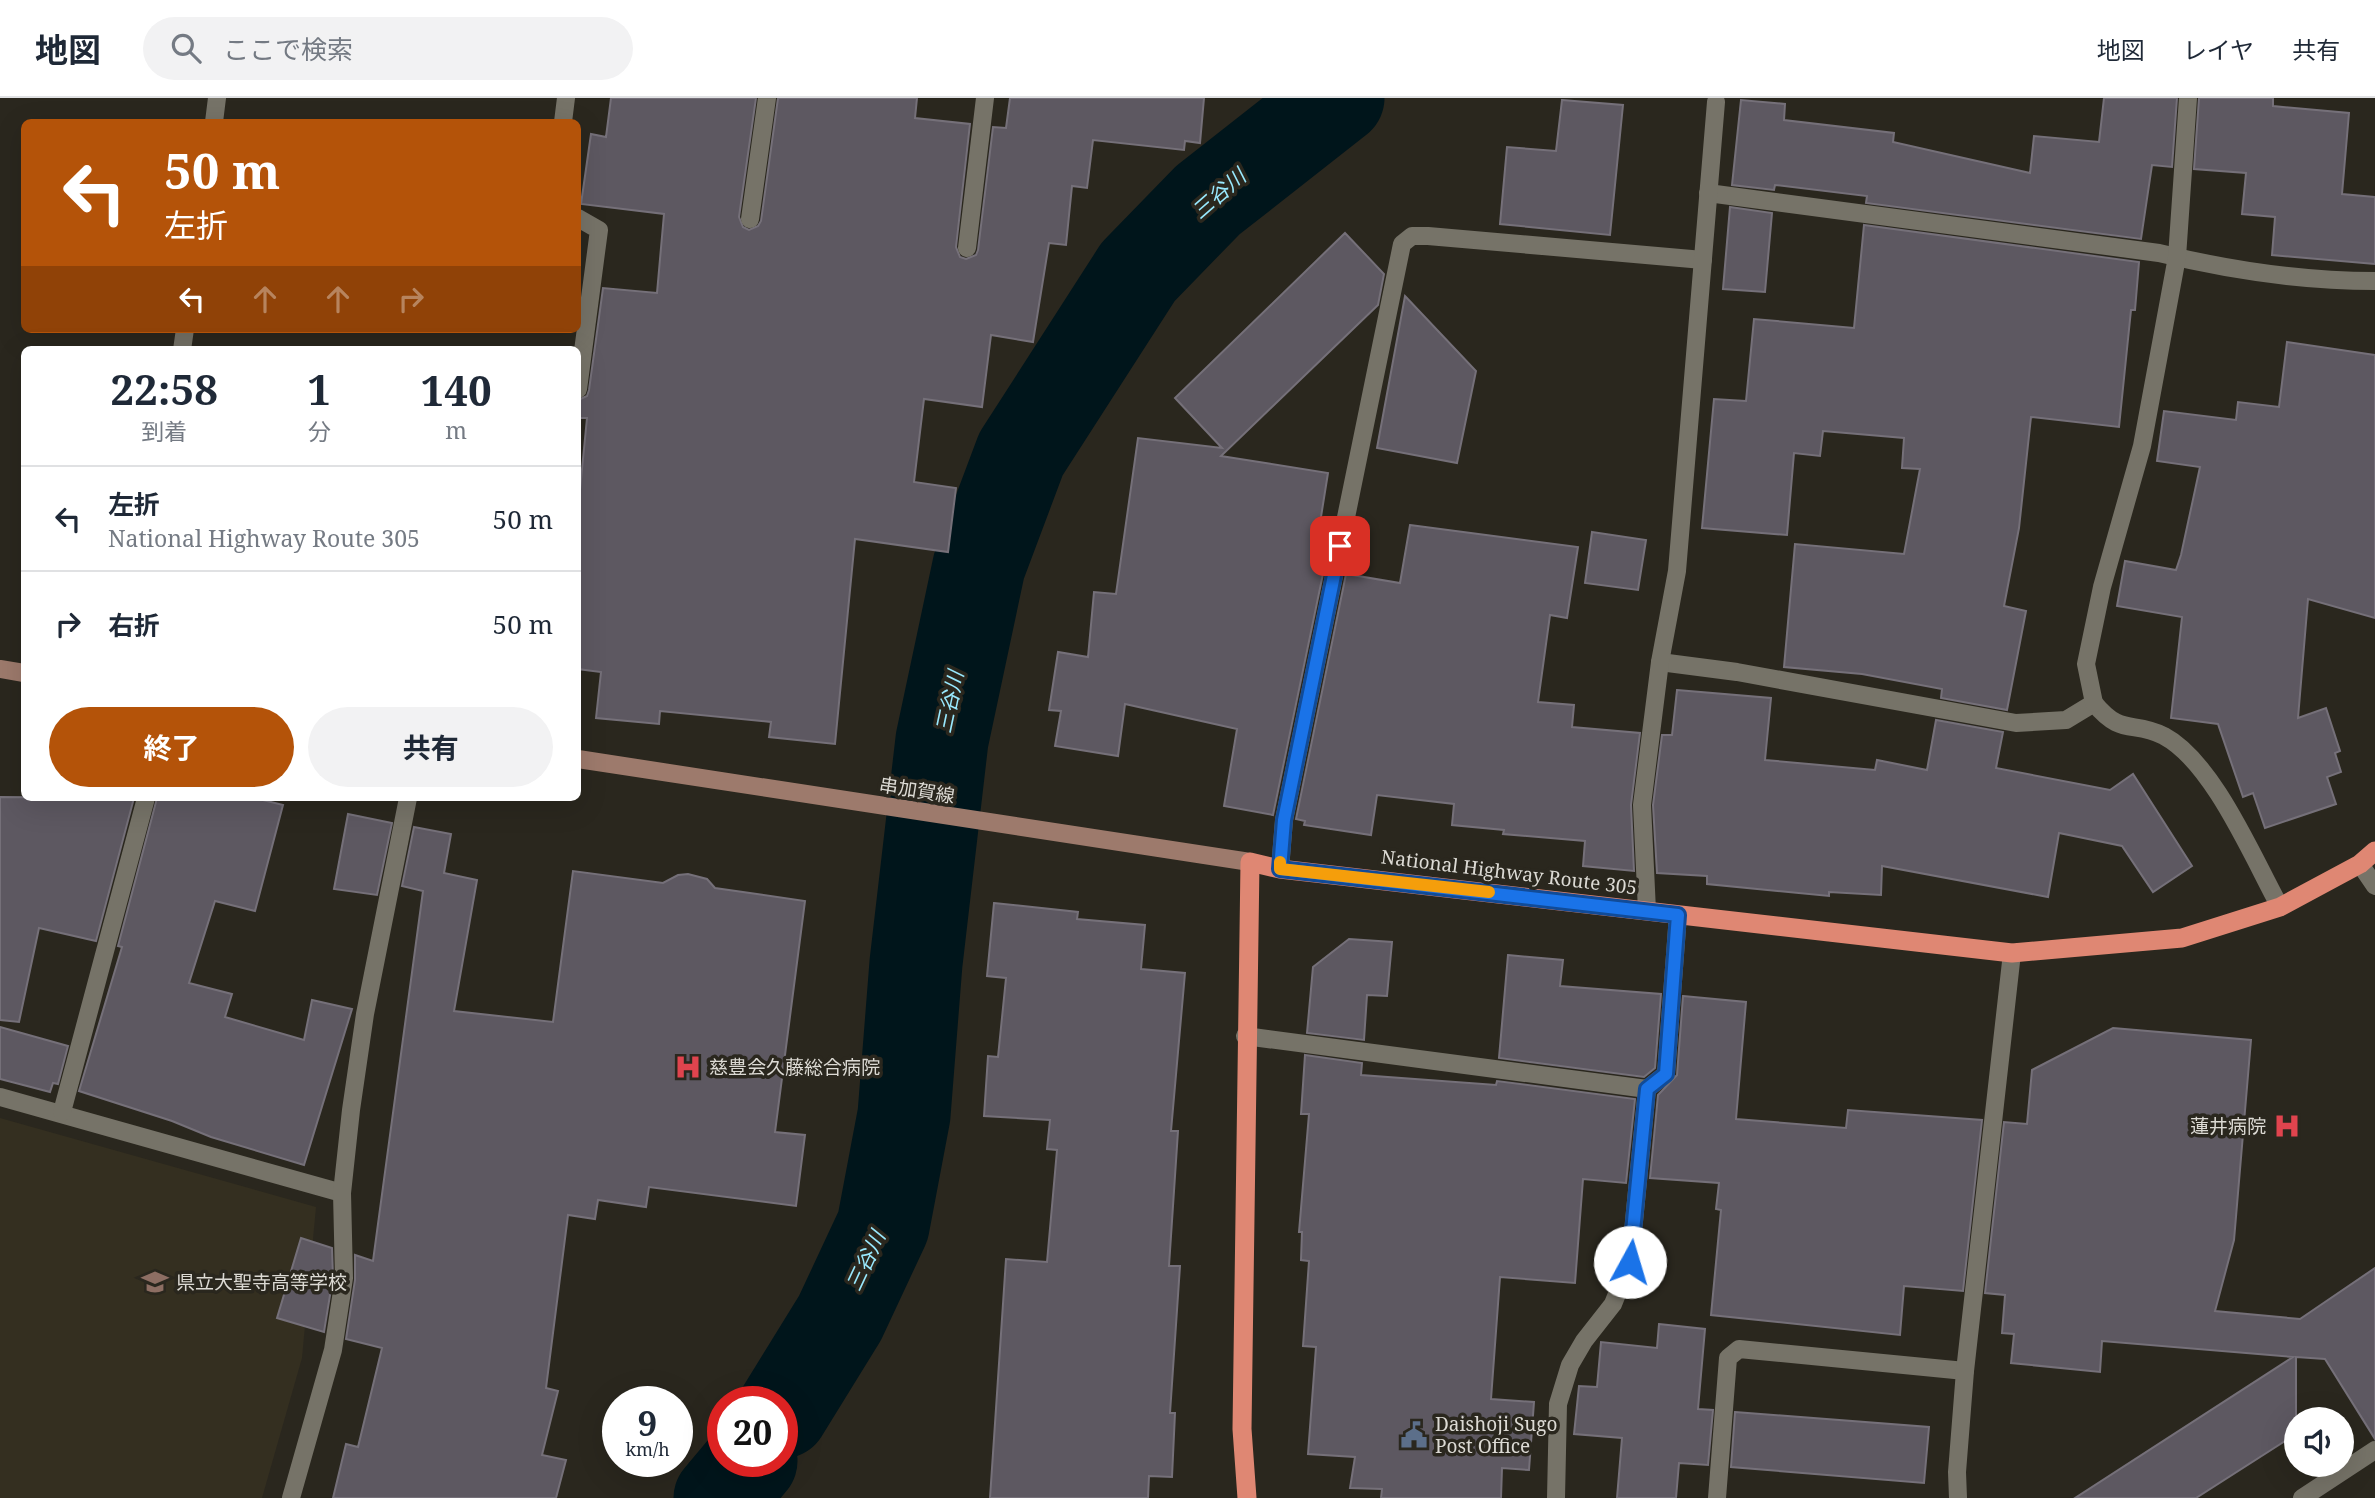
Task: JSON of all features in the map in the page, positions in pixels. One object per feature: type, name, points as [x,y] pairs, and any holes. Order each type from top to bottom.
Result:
[{"type":"highway","name":"National Highway Route 305","points":[[1250,862],[1280,869],[2011,953],[2103,948],[2182,938],[2280,907],[2368,857]]},
{"type":"highway","points":[[1247,1498],[1242,1429],[1245,1037],[1250,862]]},
{"type":"main road","points":[[0,669],[21,672]]},
{"type":"main road","name":"串加賀線","points":[[581,759],[1250,862]]},
{"type":"street","points":[[214,119],[217,98]]},
{"type":"street","points":[[563,119],[566,98]]},
{"type":"street","points":[[750,219],[767,98]]},
{"type":"street","points":[[967,248],[985,98]]},
{"type":"street","points":[[2188,98],[2177,257],[2142,446],[2102,587],[2086,664],[2094,703],[2110,722],[2164,736],[2206,772],[2280,907]]},
{"type":"street","points":[[1647,911],[1642,805],[1660,662],[1677,570],[1716,102]]},
{"type":"street","points":[[1708,193],[2007,231],[2177,257],[2208,265],[2342,281],[2375,281]]},
{"type":"street","points":[[581,220],[599,230],[581,365]]},
{"type":"street","points":[[1280,869],[1284,820],[1402,244],[1412,236],[1428,236],[1703,260]]},
{"type":"street","points":[[1660,662],[1737,672],[2016,723],[2067,720],[2094,703]]},
{"type":"street","points":[[62,1112],[145,801]]},
{"type":"street","points":[[291,1498],[333,1350],[344,1279],[342,1193],[365,1014],[407,801]]},
{"type":"street","points":[[2368,857],[2375,886]]},
{"type":"street","points":[[1245,1037],[1647,1089],[1666,1074],[1678,915]]},
{"type":"street","points":[[1958,1498],[1956,1472],[1965,1371],[2011,953]]},
{"type":"street","points":[[1556,1498],[1558,1404],[1570,1366],[1584,1341],[1613,1304],[1630,1262],[1647,1089]]},
{"type":"street","points":[[0,1097],[62,1112],[342,1193]]},
{"type":"street","points":[[1717,1498],[1728,1358],[1739,1349],[1965,1371]]},
{"type":"street","points":[[2302,1498],[2375,1450]]},
{"type":"shaded area","name":"県立大聖寺高等学校","points":[[0,1118],[316,1207],[302,1358],[262,1498],[0,1498]]},
{"type":"building","points":[[611,98],[756,98],[739,217],[743,227],[749,230],[758,226],[761,221],[778,98],[917,98],[915,118],[970,124],[956,247],[960,257],[966,259],[976,255],[978,250],[993,127],[1006,128],[1010,98],[1204,98],[1200,143],[1185,141],[1184,150],[1093,140],[1087,188],[1072,186],[1066,245],[1049,243],[1033,342],[991,335],[982,407],[924,399],[914,482],[956,488],[948,552],[855,539],[835,744],[769,737],[771,722],[660,711],[659,724],[596,718],[601,672],[581,669],[581,479],[587,418],[581,418],[581,399],[587,396],[589,390],[603,288],[657,293],[664,214],[581,204],[591,134],[606,137]]},
{"type":"building","points":[[2104,98],[2177,98],[2172,167],[2152,165],[2141,239],[1866,203],[1867,196],[1775,185],[1774,190],[1732,185],[1741,100],[1785,104],[1784,120],[1894,133],[1893,142],[2030,173],[2034,136],[2099,142]]},
{"type":"building","points":[[2199,98],[2273,98],[2273,106],[2349,113],[2342,194],[2375,197],[2375,264],[2272,255],[2275,217],[2242,214],[2246,173],[2194,169]]},
{"type":"building","points":[[1562,100],[1623,105],[1610,235],[1500,224],[1507,147],[1556,151]]},
{"type":"building","points":[[1730,207],[1772,213],[1765,292],[1723,289]]},
{"type":"building","points":[[1864,225],[2139,262],[2135,310],[2131,310],[2119,427],[2031,417],[2019,528],[2004,606],[2026,611],[2007,710],[1941,698],[1942,689],[1862,674],[1784,667],[1795,544],[1904,554],[1920,469],[1902,468],[1904,438],[1823,431],[1820,456],[1794,453],[1787,535],[1702,528],[1714,399],[1746,401],[1754,319],[1854,328]]},
{"type":"building","points":[[1345,233],[1384,274],[1378,305],[1221,456],[1328,473],[1313,567],[1324,569],[1273,815],[1224,806],[1237,729],[1125,704],[1118,756],[1055,746],[1061,711],[1049,710],[1058,652],[1088,657],[1094,592],[1116,594],[1138,438],[1222,448],[1175,398]]},
{"type":"building","points":[[1405,296],[1476,371],[1457,463],[1377,448]]},
{"type":"building","points":[[2287,342],[2375,355],[2375,618],[2308,599],[2298,718],[2326,708],[2340,751],[2335,753],[2341,772],[2327,777],[2336,804],[2265,828],[2253,793],[2243,797],[2218,724],[2171,718],[2182,617],[2117,606],[2125,561],[2176,570],[2181,555],[2200,467],[2157,461],[2164,411],[2236,420],[2238,402],[2279,407]]},
{"type":"building","points":[[1410,525],[1578,547],[1567,618],[1550,615],[1538,702],[1574,705],[1572,727],[1640,733],[1631,805],[1634,871],[1583,866],[1585,841],[1503,834],[1504,830],[1452,825],[1454,804],[1377,795],[1371,835],[1304,825],[1305,821],[1296,819],[1346,574],[1400,583]]},
{"type":"building","points":[[1592,532],[1646,540],[1638,590],[1585,583]]},
{"type":"building","points":[[1677,690],[1771,698],[1765,760],[1875,770],[1877,760],[1927,770],[1936,720],[2003,732],[1996,768],[2110,790],[2133,774],[2192,866],[2153,892],[2122,846],[2059,833],[2048,897],[1882,866],[1881,895],[1829,892],[1829,896],[1707,884],[1707,876],[1657,873],[1653,805],[1662,735],[1672,735]]},
{"type":"building","points":[[0,797],[21,797],[21,801],[133,801],[96,941],[39,928],[19,1022],[0,1020]]},
{"type":"building","points":[[156,801],[267,801],[283,805],[255,911],[215,901],[189,983],[232,994],[225,1017],[304,1040],[312,1000],[352,1009],[304,1165],[211,1137],[172,1121],[79,1091],[122,947],[118,946]]},
{"type":"building","points":[[348,814],[392,823],[377,895],[334,889]]},
{"type":"building","points":[[414,827],[451,834],[444,873],[477,880],[454,1011],[553,1022],[573,871],[663,883],[678,875],[688,874],[707,879],[715,888],[805,901],[775,1132],[805,1135],[796,1206],[649,1187],[646,1207],[598,1200],[595,1219],[568,1215],[546,1388],[558,1391],[542,1455],[566,1460],[556,1498],[333,1498],[346,1444],[358,1447],[382,1348],[346,1339],[355,1280],[355,1255],[373,1261],[423,891],[402,886]]},
{"type":"building","points":[[994,903],[1078,912],[1077,919],[1145,925],[1141,969],[1185,973],[1171,1131],[1178,1131],[1169,1266],[1180,1266],[1170,1413],[1175,1413],[1172,1477],[1149,1476],[1148,1498],[990,1498],[1006,1259],[1047,1262],[1057,1150],[1047,1149],[1050,1120],[984,1116],[988,1056],[998,1057],[1006,978],[987,976]]},
{"type":"building","points":[[1349,939],[1392,942],[1387,996],[1367,995],[1364,1040],[1307,1033],[1313,967]]},
{"type":"building","points":[[1508,955],[1563,960],[1560,986],[1661,994],[1655,1068],[1644,1077],[1499,1058]]},
{"type":"building","points":[[1683,996],[1746,1002],[1736,1119],[1846,1128],[1848,1110],[1982,1120],[1963,1291],[1904,1286],[1900,1335],[1711,1315],[1721,1210],[1716,1209],[1719,1183],[1650,1178],[1658,1095],[1677,1075]]},
{"type":"building","points":[[0,1027],[68,1046],[58,1084],[53,1083],[50,1092],[0,1079]]},
{"type":"building","points":[[2113,1028],[2251,1040],[2234,1240],[2215,1311],[2300,1319],[2375,1268],[2375,1439],[2325,1359],[2296,1357],[2296,1407],[2284,1407],[2284,1442],[2196,1498],[2075,1498],[2293,1357],[2102,1341],[2100,1372],[2011,1363],[2014,1334],[2002,1333],[2005,1295],[1985,1293],[2004,1122],[2027,1124],[2032,1070]]},
{"type":"building","points":[[1305,1055],[1362,1063],[1361,1075],[1496,1085],[1497,1081],[1635,1099],[1626,1183],[1583,1179],[1575,1283],[1500,1277],[1491,1399],[1534,1402],[1529,1470],[1502,1468],[1501,1498],[1381,1498],[1382,1489],[1350,1488],[1355,1457],[1308,1454],[1316,1347],[1303,1346],[1309,1261],[1301,1260],[1302,1232],[1299,1232],[1309,1114],[1301,1114]]},
{"type":"building","points":[[301,1238],[332,1248],[333,1277],[324,1332],[277,1318]]},
{"type":"building","points":[[1659,1324],[1705,1329],[1698,1409],[1713,1410],[1708,1465],[1679,1463],[1676,1498],[1617,1498],[1622,1438],[1574,1434],[1579,1386],[1597,1387],[1601,1342],[1657,1348]]},
{"type":"building","points":[[1735,1412],[1929,1427],[1924,1483],[1731,1467]]},
{"type":"waterway","name":"三谷川","points":[[798,1386],[840,1318],[883,1226],[904,1115],[916,963],[942,740],[979,566],[1021,454],[1138,272],[1208,200],[1338,98]]},
{"type":"waterway","name":"三谷川","points":[[720,1498],[738,1477]]},
{"type":"slow traffic","points":[[1280,862],[1280,869],[1489,892]]},
{"type":"place","name":"慈豊会久藤総合病院","points":[[688,1067]]},
{"type":"place","name":"蓮井病院","points":[[2287,1126]]},
{"type":"place","name":"県立大聖寺高等学校","points":[[155,1282]]},
{"type":"place","name":"Daishoji Sugo Post Office","points":[[1414,1435]]},
{"type":"route","points":[[1340,546],[1284,820],[1280,869],[1678,915],[1666,1074],[1647,1089],[1630,1262]]}]
